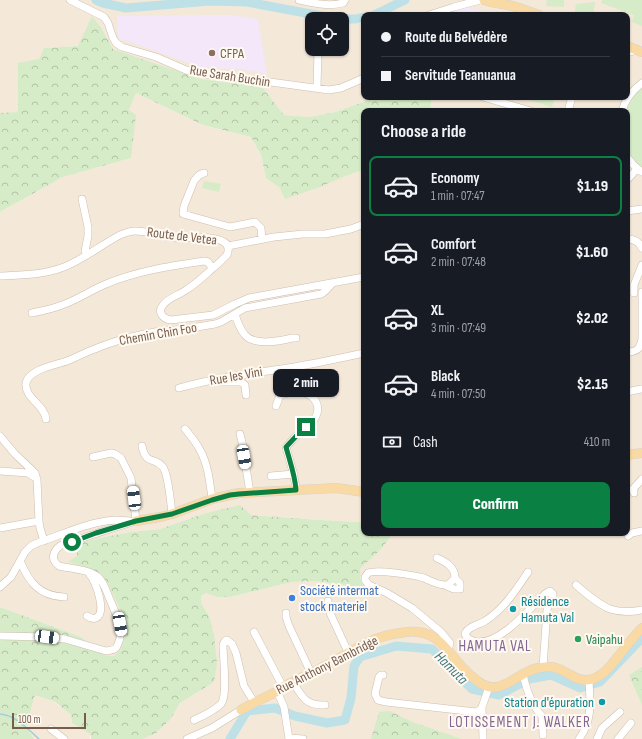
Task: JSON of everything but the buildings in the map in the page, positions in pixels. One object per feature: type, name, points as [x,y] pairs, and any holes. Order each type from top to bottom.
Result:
[{"type":"main road","points":[[484,0],[513,6],[530,12]]},
{"type":"main road","points":[[630,455],[642,453]]},
{"type":"main road","points":[[136,521],[172,514],[234,494],[337,488],[361,492]]},
{"type":"main road","points":[[487,691],[491,688],[524,678],[534,669],[543,667],[555,668],[589,684],[602,675],[642,628]]},
{"type":"main road","name":"Rue Anthony Bambridge","points":[[241,710],[348,652],[368,642],[390,634],[417,632],[434,637],[448,650],[463,669],[484,685],[487,691]]},
{"type":"street","name":"Rue Sarah Buchin","points":[[70,0],[104,17],[108,23],[113,38],[116,43],[122,47],[156,57],[186,70],[202,74],[329,90],[341,88],[361,79]]},
{"type":"street","points":[[299,0],[324,5],[337,5],[343,3],[345,0]]},
{"type":"street","points":[[438,12],[480,0]]},
{"type":"street","points":[[318,56],[318,88]]},
{"type":"street","points":[[630,95],[642,83]]},
{"type":"street","points":[[494,100],[521,108]]},
{"type":"street","points":[[630,160],[640,170],[630,178]]},
{"type":"street","points":[[204,173],[196,177],[184,206],[183,214],[230,227],[255,222],[261,228],[262,239]]},
{"type":"street","points":[[82,199],[88,227],[85,251],[88,254]]},
{"type":"street","points":[[630,211],[642,209]]},
{"type":"street","points":[[228,246],[262,239],[303,234],[325,234],[351,229],[361,225]]},
{"type":"street","name":"Route de Vetea","points":[[0,276],[41,273],[64,267],[120,235],[136,231],[170,237],[217,238],[226,242],[228,246],[227,255],[200,280],[187,290],[163,304],[161,307],[162,316],[166,319],[171,320],[213,315],[250,298],[361,278]]},
{"type":"street","points":[[630,240],[640,243],[642,248]]},
{"type":"street","points":[[32,313],[63,305],[106,284],[151,271],[204,261],[208,262],[212,268]]},
{"type":"street","points":[[630,294],[642,265]]},
{"type":"street","name":"Chemin Chin Foo","points":[[46,419],[45,413],[32,399],[28,392],[26,382],[32,373],[71,360],[94,349],[128,338],[162,331],[173,331],[215,324],[246,308],[321,294],[334,283]]},
{"type":"street","points":[[630,294],[642,291],[642,339],[638,350],[630,352]]},
{"type":"street","points":[[235,314],[237,321],[246,336],[251,339],[267,342],[296,338]]},
{"type":"street","name":"Rue les Vini","points":[[179,388],[191,384],[361,355]]},
{"type":"street","points":[[210,381],[241,382],[245,385],[246,395]]},
{"type":"street","points":[[630,391],[640,389]]},
{"type":"street","points":[[276,406],[280,395],[297,392],[305,393],[312,397],[318,408],[318,414],[311,424],[302,426],[286,447],[294,474],[296,490]]},
{"type":"street","points":[[185,429],[201,452],[207,471],[212,500]]},
{"type":"street","points":[[240,434],[250,493]]},
{"type":"street","points":[[0,436],[15,454],[35,473],[37,481],[39,521],[44,541]]},
{"type":"street","points":[[142,446],[146,457],[159,464],[165,471],[172,514]]},
{"type":"street","points":[[93,457],[111,453],[121,458],[131,478],[136,521]]},
{"type":"street","points":[[0,471],[28,473],[37,481]]},
{"type":"street","points":[[271,476],[294,474]]},
{"type":"street","points":[[634,493],[633,489],[642,479]]},
{"type":"street","points":[[0,587],[11,577],[25,552],[37,543],[92,524],[114,520],[136,521]]},
{"type":"street","points":[[0,528],[39,521]]},
{"type":"street","points":[[0,636],[65,639],[106,651],[115,649],[120,641],[120,624],[104,586],[99,578],[87,572],[59,566],[55,563],[53,558],[56,550],[61,546],[96,533],[136,521]]},
{"type":"street","points":[[630,534],[642,531]]},
{"type":"street","points":[[437,558],[444,561],[454,570],[455,578],[460,584],[460,588],[457,590],[410,575],[374,571],[370,571],[366,574],[365,578],[368,585],[387,593],[412,608],[432,624],[450,643],[448,650]]},
{"type":"street","points":[[20,561],[24,570],[39,590],[52,595],[64,597]]},
{"type":"street","points":[[87,572],[92,575],[95,580],[101,606],[99,616],[92,619],[87,616]]},
{"type":"street","points":[[528,572],[515,592],[502,607],[485,621],[466,630],[465,634],[466,638],[475,642],[492,640],[510,628],[550,591],[552,592],[553,596],[548,603],[547,610],[543,667]]},
{"type":"street","points":[[576,585],[609,609],[624,611],[642,610]]},
{"type":"street","points":[[328,601],[330,613],[348,652]]},
{"type":"street","points":[[286,612],[288,622],[311,673]]},
{"type":"street","points":[[254,632],[280,689],[289,739],[303,739]]},
{"type":"street","points":[[194,720],[221,704],[224,699],[223,645],[227,640],[232,644],[236,653],[244,686],[254,702]]},
{"type":"street","points":[[383,675],[380,675],[379,677],[375,694],[378,700],[471,712],[476,712],[482,707]]},
{"type":"street","points":[[524,678],[538,712],[542,716],[543,735]]},
{"type":"street","points":[[293,682],[305,699],[312,704],[325,705]]},
{"type":"street","points":[[579,739],[587,726],[591,706],[589,684]]},
{"type":"street","points":[[483,739],[482,707],[487,691]]},
{"type":"street","name":"Rue Anthony Bambridge","points":[[187,739],[212,728],[241,710]]},
{"type":"street","points":[[597,739],[602,728],[620,712]]},
{"type":"street","points":[[618,739],[631,723]]},
{"type":"street","points":[[51,729],[64,739]]},
{"type":"shaded area","points":[[0,0],[642,0],[642,739],[143,739],[156,733],[170,720],[180,703],[214,682],[209,616],[201,603],[201,596],[206,593],[217,597],[230,597],[292,582],[318,581],[371,591],[361,582],[360,569],[390,536],[630,536],[630,108],[430,108],[432,100],[630,100],[630,12],[361,12],[361,100],[372,100],[335,112],[310,117],[284,115],[263,88],[201,79],[113,49],[102,29],[78,46],[44,48],[18,113],[0,113]]},
{"type":"shaded area","points":[[465,7],[486,12],[453,12]]},
{"type":"shaded area","name":"CFPA","points":[[234,15],[258,19],[267,74],[240,69],[203,68],[118,38],[117,16]]},
{"type":"shaded area","points":[[136,93],[203,125],[251,137],[261,155],[266,178],[280,188],[319,187],[361,171],[361,522],[251,515],[203,514],[160,529],[131,532],[99,538],[78,544],[77,556],[69,562],[101,574],[107,582],[124,618],[125,636],[120,650],[114,656],[105,655],[81,637],[0,607],[0,212],[63,177],[131,158],[129,110]]},
{"type":"shaded area","points":[[35,695],[54,702],[71,715],[72,723],[91,735],[90,739],[34,739],[26,727]]},
{"type":"green space","points":[[547,0],[564,0],[564,7],[546,6]]},
{"type":"green space","points":[[602,0],[642,0],[642,26],[632,22],[634,15],[630,14],[630,12],[626,12],[601,3]]},
{"type":"green space","points":[[595,2],[593,12],[575,12],[576,4]]},
{"type":"green space","points":[[92,16],[102,29],[113,49],[201,79],[263,88],[284,115],[310,117],[335,112],[372,100],[432,100],[430,108],[361,108],[361,171],[285,199],[280,188],[266,178],[261,155],[251,137],[203,125],[136,93],[129,110],[136,115],[131,158],[63,177],[0,212],[0,113],[18,112],[18,63],[39,59],[44,48],[78,46]]},
{"type":"green space","points":[[642,87],[642,171],[630,158],[630,108],[626,108],[633,94]]},
{"type":"green space","points":[[529,100],[554,100],[552,107]]},
{"type":"green space","points":[[204,181],[221,184],[219,192],[202,188]]},
{"type":"green space","points":[[240,505],[251,515],[358,522],[361,522],[361,536],[390,536],[382,548],[360,569],[361,582],[371,592],[318,581],[292,582],[230,597],[217,597],[206,593],[201,596],[201,603],[209,616],[214,635],[217,663],[214,682],[180,703],[170,720],[156,733],[143,739],[91,739],[91,735],[72,723],[71,715],[55,702],[35,695],[26,727],[34,739],[0,739],[0,607],[81,637],[104,655],[114,656],[120,650],[125,636],[124,618],[107,582],[101,574],[68,562],[77,556],[77,544],[131,532],[160,529],[203,514]]},
{"type":"green space","points":[[642,667],[642,705],[629,675]]},
{"type":"green space","points":[[390,711],[412,722],[461,739],[371,739],[379,712]]},
{"type":"waterway","points":[[96,0],[126,8],[210,1],[247,2],[305,13]]},
{"type":"waterway","points":[[380,12],[405,0]]},
{"type":"waterway","points":[[349,19],[361,18]]},
{"type":"waterway","name":"Hamuta","points":[[230,739],[247,711],[275,708],[295,716],[327,723],[345,720],[351,698],[354,666],[360,657],[396,646],[432,649],[472,689],[499,695],[529,679],[551,675],[580,688],[600,682],[642,638]]},
{"type":"waterway","name":"Hamuta","points":[[0,714],[16,720],[39,739]]},
{"type":"place","name":"CFPA","points":[[212,53]]},
{"type":"place","name":"Société intermat stock materiel","points":[[292,598]]},
{"type":"place","name":"Résidence Hamuta Val","points":[[513,609]]},
{"type":"place","name":"Vaipahu","points":[[578,639]]},
{"type":"place","name":"Station d'épuration","points":[[602,702]]},
{"type":"district","name":"HAMUTA VAL","points":[[495,646]]},
{"type":"district","name":"LOTISSEMENT J. WALKER","points":[[520,722]]},
{"type":"route","points":[[72,542],[136,521],[172,514],[230,495],[296,490],[296,480],[286,447],[306,427]]}]
